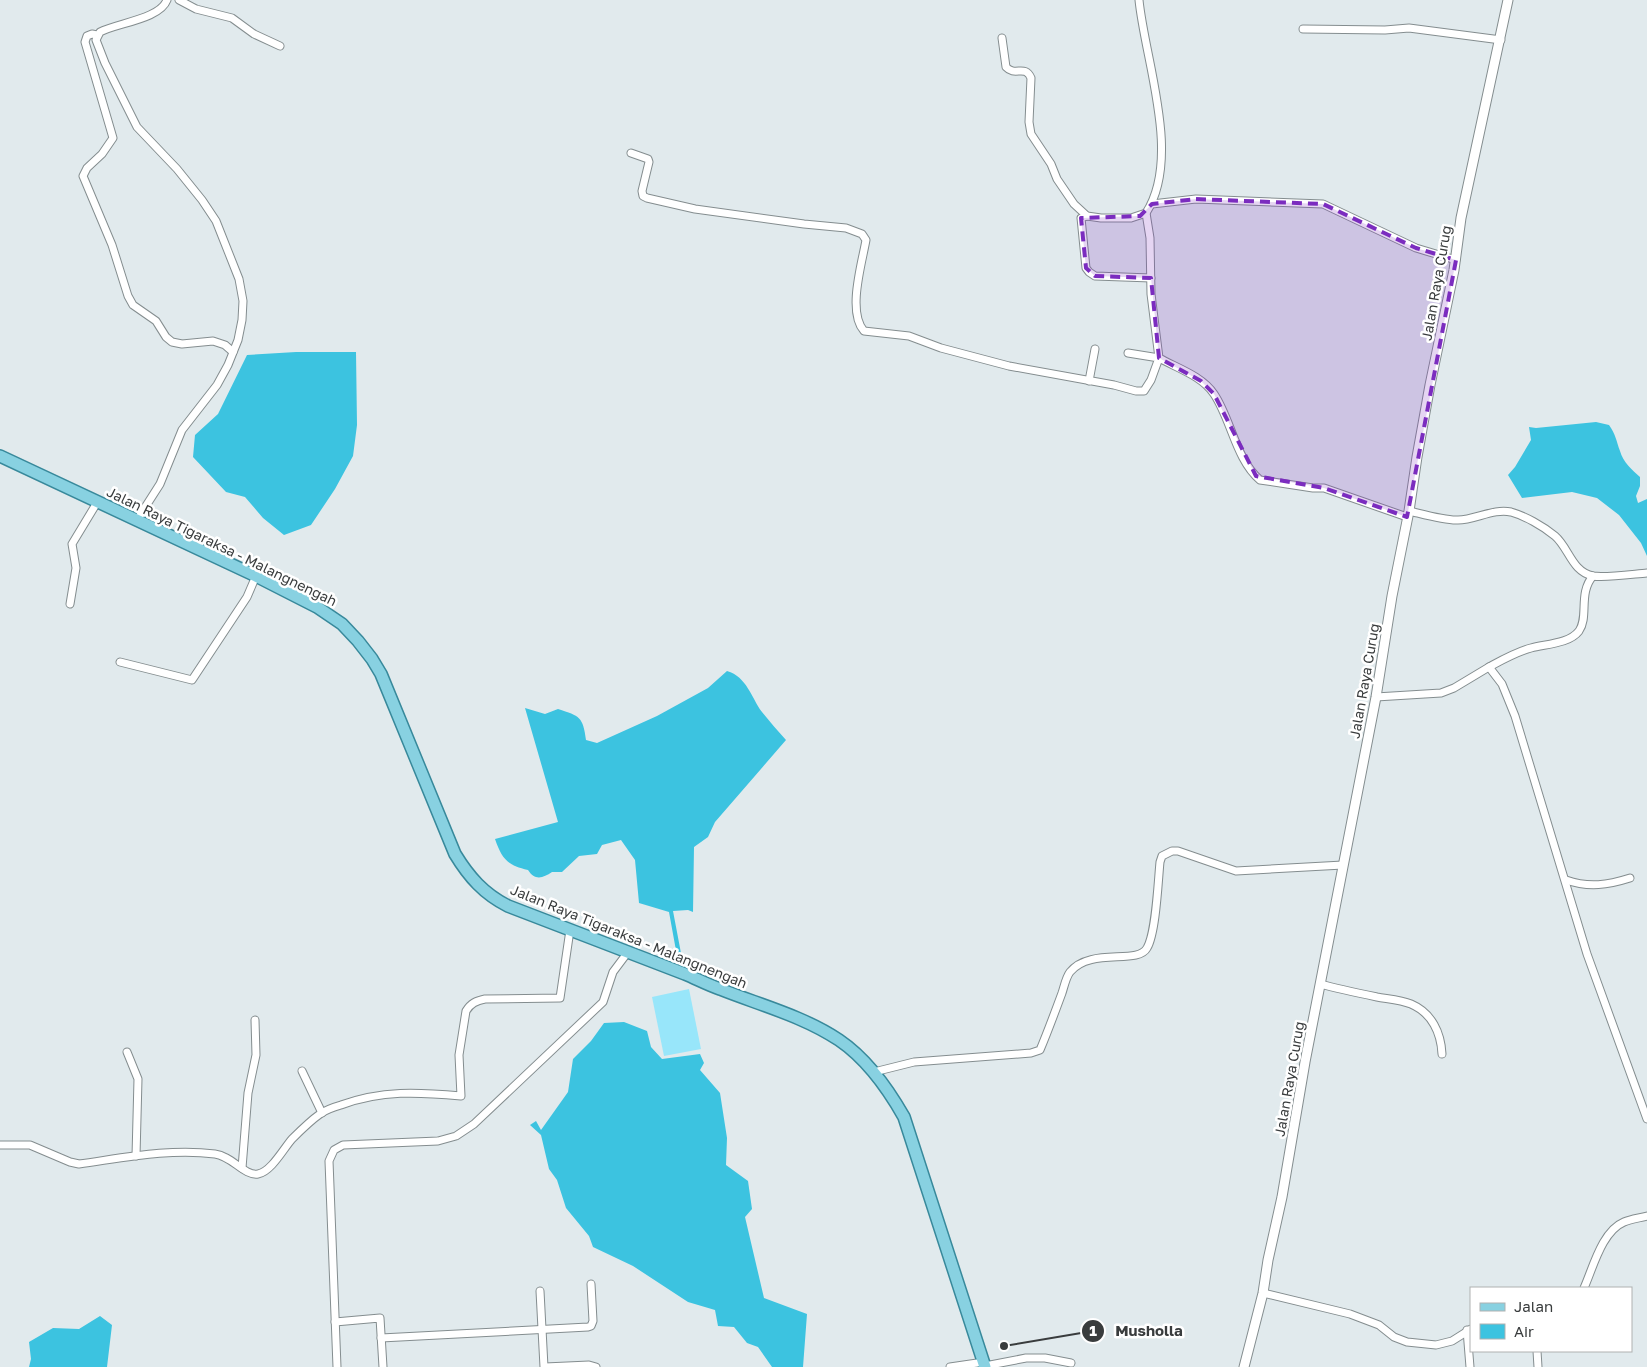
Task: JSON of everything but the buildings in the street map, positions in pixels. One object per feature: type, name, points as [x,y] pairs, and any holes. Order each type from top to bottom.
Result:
[{"type":"main road","name":"Jalan Raya Tigaraksa - Malangnengah","points":[[0,456],[256,576],[330,615],[358,641],[372,659],[386,683],[455,854],[470,878],[489,896],[570,930],[810,1024],[840,1040],[856,1054],[890,1092],[904,1117],[985,1365]]},
{"type":"street","points":[[167,0],[161,9],[154,13],[106,29],[97,35],[87,36],[85,42],[113,138],[104,151],[87,168],[83,176],[112,245],[129,300],[135,307],[158,323],[166,337],[172,342],[182,344],[213,341],[225,345],[233,352]]},
{"type":"street","points":[[179,0],[196,9],[232,18],[254,34],[280,46]]},
{"type":"street","points":[[1139,0],[1160,115],[1160,170],[1152,204],[1146,213],[1131,218],[1087,216],[1081,218],[1086,268],[1089,272],[1096,276],[1151,278]]},
{"type":"street","name":"Jalan Raya Curug","points":[[1244,1367],[1263,1293],[1268,1260],[1282,1197],[1342,865],[1376,697],[1417,457],[1456,260],[1461,218],[1501,40],[1508,0]]},
{"type":"street","points":[[1303,29],[1385,30],[1409,28],[1501,40]]},
{"type":"street","points":[[97,35],[96,40],[100,52],[133,120],[146,138],[172,162],[209,210],[220,230],[241,289],[242,320],[228,365],[217,385],[182,430],[160,484],[137,520]]},
{"type":"street","points":[[1002,38],[1006,67],[1012,71],[1025,71],[1030,78],[1029,122],[1032,134],[1051,164],[1057,179],[1074,204],[1087,216]]},
{"type":"street","points":[[630,153],[648,159],[649,162],[642,191],[643,196],[647,198],[695,209],[846,228],[862,234],[866,240],[856,302],[859,320],[864,330],[910,336],[941,348],[1009,366],[1136,391],[1144,391],[1152,380],[1159,358],[1151,294],[1150,238],[1146,213]]},
{"type":"street","points":[[1152,204],[1196,199],[1323,204],[1416,248],[1456,260]]},
{"type":"street","points":[[1089,381],[1095,349]]},
{"type":"street","points":[[1128,353],[1159,358],[1201,381],[1214,394],[1247,463],[1260,480],[1324,488],[1408,514],[1458,520],[1510,512],[1528,519],[1554,535],[1561,542],[1573,563],[1579,569],[1593,576],[1647,573]]},
{"type":"street","points":[[70,604],[76,568],[72,544],[98,501]]},
{"type":"street","points":[[120,662],[192,680],[246,597],[256,576]]},
{"type":"street","points":[[1376,697],[1441,694],[1489,667],[1532,648],[1568,639],[1579,631],[1585,589],[1593,576]]},
{"type":"street","points":[[1489,667],[1502,684],[1515,716],[1587,954],[1647,1119]]},
{"type":"street","points":[[874,1072],[914,1062],[1031,1053],[1040,1050],[1070,972],[1091,960],[1101,957],[1135,956],[1141,955],[1146,950],[1152,936],[1160,862],[1162,856],[1167,852],[1178,851],[1236,871],[1342,865]]},
{"type":"street","points":[[1566,880],[1586,885],[1601,886],[1630,878]]},
{"type":"street","points":[[0,1144],[30,1145],[75,1164],[181,1152],[216,1154],[228,1157],[249,1173],[256,1174],[265,1171],[294,1137],[322,1113],[353,1100],[383,1094],[408,1092],[461,1096],[459,1055],[466,1011],[476,1001],[485,999],[560,998],[570,930]]},
{"type":"street","points":[[337,1367],[329,1161],[334,1150],[343,1145],[438,1141],[456,1136],[468,1128],[603,1002],[613,972],[628,952]]},
{"type":"street","points":[[1320,984],[1417,1007],[1431,1019],[1436,1027],[1441,1040],[1442,1054]]},
{"type":"street","points":[[242,1168],[248,1093],[256,1055],[255,1020]]},
{"type":"street","points":[[126,1052],[138,1079],[136,1156]]},
{"type":"street","points":[[302,1071],[322,1113]]},
{"type":"street","points":[[1584,1287],[1604,1240],[1611,1232],[1623,1223],[1647,1216]]},
{"type":"street","points":[[381,1338],[588,1327],[591,1326],[593,1321],[591,1284]]},
{"type":"street","points":[[540,1290],[544,1367],[588,1365],[596,1367]]},
{"type":"street","points":[[1263,1293],[1350,1314],[1379,1325],[1394,1337],[1407,1342],[1444,1344],[1452,1341],[1469,1329]]},
{"type":"street","points":[[335,1322],[380,1318],[383,1367]]},
{"type":"street","points":[[1469,1329],[1470,1367]]},
{"type":"street","points":[[1537,1352],[1538,1367]]},
{"type":"street","points":[[950,1367],[985,1365],[1026,1358],[1045,1358],[1071,1363]]},
{"type":"highlighted area","points":[[1196,199],[1323,204],[1416,248],[1456,260],[1407,517],[1324,488],[1256,476],[1214,394],[1201,381],[1159,358],[1151,278],[1095,276],[1086,268],[1081,218],[1140,216],[1152,204]]},
{"type":"shaded area","points":[[689,989],[701,1049],[664,1056],[652,997]]},
{"type":"water","points":[[296,352],[356,352],[357,425],[353,456],[335,489],[311,525],[284,535],[263,518],[245,497],[226,492],[193,457],[195,435],[218,414],[247,355]]},
{"type":"water","points":[[1596,422],[1609,425],[1615,435],[1623,459],[1640,477],[1640,486],[1636,496],[1638,503],[1647,499],[1647,556],[1641,543],[1619,515],[1597,498],[1572,492],[1522,498],[1508,475],[1531,440],[1529,427],[1536,428]]},
{"type":"water","points":[[727,671],[734,674],[744,683],[762,712],[786,740],[715,822],[708,837],[694,847],[693,912],[688,910],[673,911],[684,969],[679,967],[669,912],[639,903],[635,860],[621,840],[602,845],[597,854],[579,856],[562,872],[552,872],[545,876],[536,877],[528,870],[515,866],[506,860],[500,852],[495,839],[558,822],[525,708],[545,714],[558,709],[576,716],[582,722],[586,740],[597,743],[657,716],[708,688]]},
{"type":"water","points":[[624,1022],[647,1031],[651,1047],[662,1059],[700,1054],[704,1063],[700,1070],[720,1093],[727,1138],[726,1165],[748,1181],[752,1209],[745,1217],[764,1298],[807,1314],[803,1367],[772,1367],[758,1347],[747,1343],[734,1327],[718,1326],[715,1310],[688,1302],[633,1266],[593,1247],[589,1236],[566,1208],[557,1180],[549,1169],[541,1135],[530,1125],[536,1121],[541,1130],[568,1092],[573,1059],[591,1041],[604,1023]]},
{"type":"water","points":[[100,1316],[112,1325],[107,1367],[29,1367],[31,1359],[29,1342],[53,1328],[79,1329]]},
{"type":"place","name":"Musholla","points":[[1004,1346]]}]
